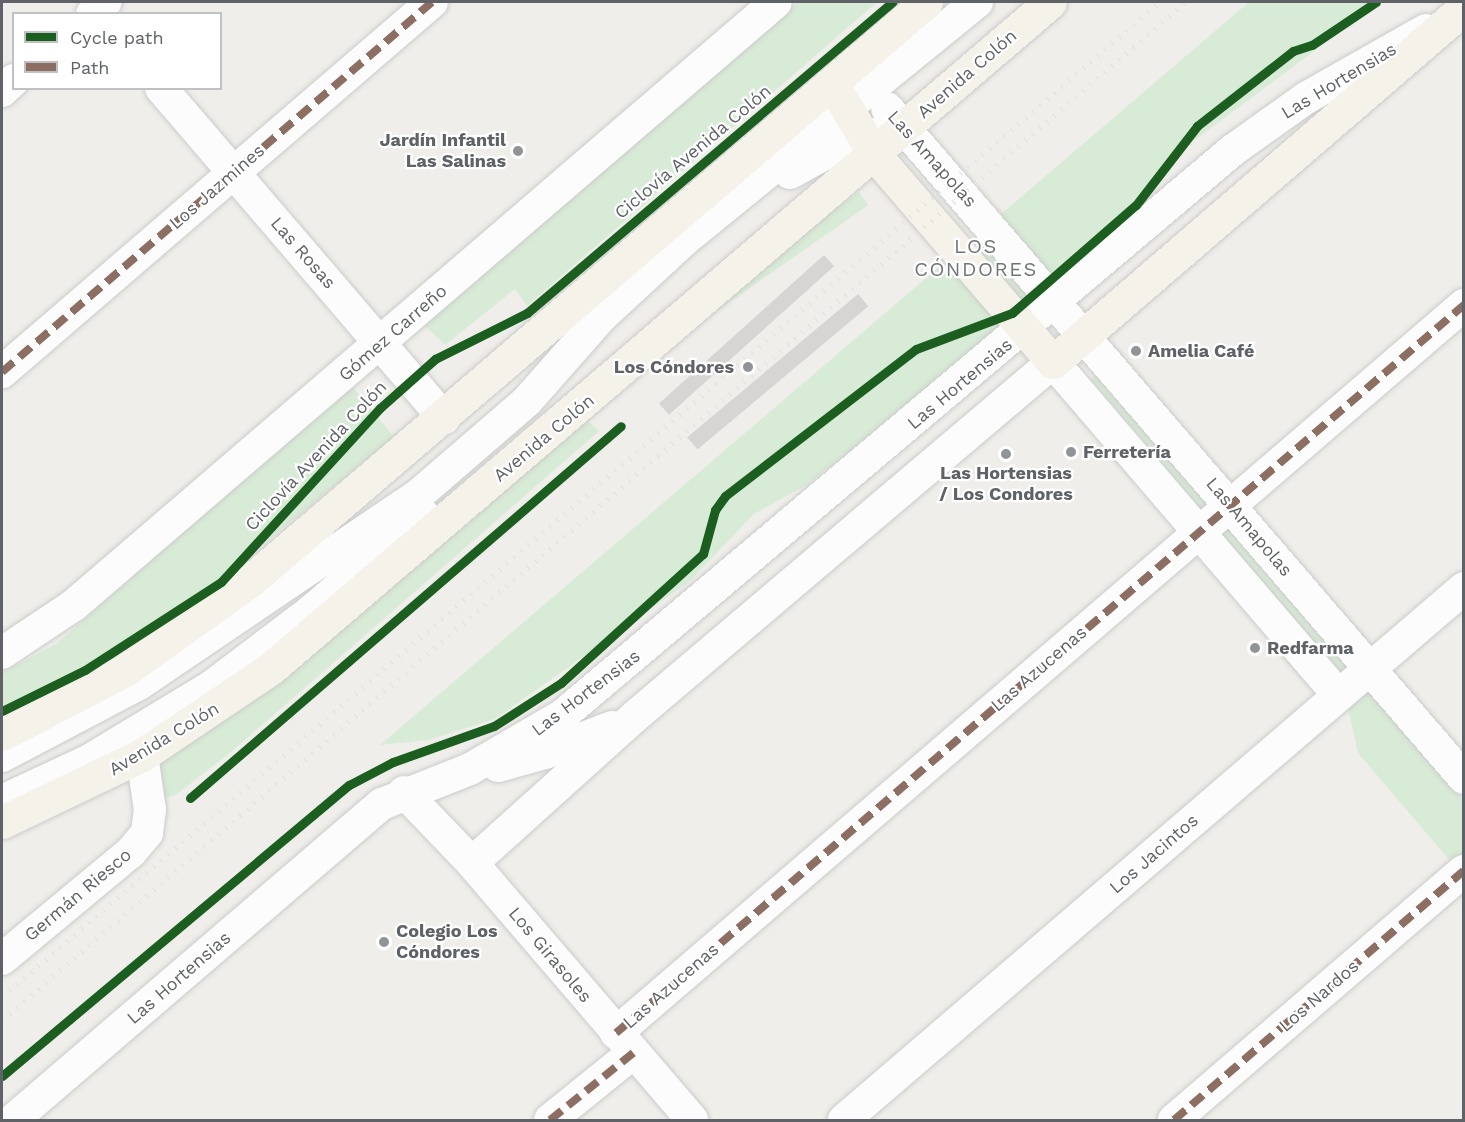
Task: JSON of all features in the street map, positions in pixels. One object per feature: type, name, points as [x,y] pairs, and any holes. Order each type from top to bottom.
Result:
[{"type":"main road","name":"Avenida Colón","points":[[2,822],[142,756],[236,694],[312,636],[856,116],[926,2]]},
{"type":"main road","name":"Avenida Colón","points":[[2,734],[81,695],[168,643],[286,552],[444,418],[856,116],[906,126],[1050,2]]},
{"type":"main road","name":"Las Hortensias","points":[[1053,362],[1461,10]]},
{"type":"main road","points":[[856,116],[1053,362]]},
{"type":"street","name":"Los Jazmines","points":[[2,372],[432,2]]},
{"type":"street","name":"Gómez Carreño","points":[[2,653],[74,605],[777,2]]},
{"type":"street","points":[[2,801],[126,740],[262,650],[536,415],[626,313],[732,216],[795,170],[856,116],[977,2]]},
{"type":"street","name":"Las Hortensias","points":[[470,769],[540,730],[585,698],[1057,303],[1264,125],[1461,10]]},
{"type":"street","name":"Las Rosas","points":[[163,90],[444,418]]},
{"type":"street","points":[[2,756],[139,684],[417,496],[527,401],[643,276],[856,116]]},
{"type":"street","name":"Las Amapolas","points":[[856,116],[906,126],[1464,778]]},
{"type":"street","name":"Las Azucenas","points":[[550,1120],[624,1043],[1198,532],[1464,305]]},
{"type":"street","points":[[1053,362],[1338,695]]},
{"type":"street","name":"Las Hortensias","points":[[472,863],[633,718],[1053,362]]},
{"type":"street","name":"Los Jacintos","points":[[844,1120],[1464,588]]},
{"type":"street","name":"Las Hortensias","points":[[13,1120],[372,811],[404,792],[470,769],[528,759],[633,718]]},
{"type":"street","name":"Germán Riesco","points":[[2,959],[141,842],[150,825],[142,756]]},
{"type":"street","name":"Los Girasoles","points":[[404,792],[472,863],[692,1120]]},
{"type":"street","name":"Los Nardos","points":[[1174,1120],[1464,871]]},
{"type":"green space","points":[[798,2],[877,2],[527,306],[515,289],[445,345],[423,324]]},
{"type":"green space","points":[[1249,2],[1380,2],[1180,151],[1050,295],[805,486],[754,514],[690,581],[495,719],[428,740],[380,745]]},
{"type":"green space","points":[[859,192],[868,205],[607,388],[598,375]]},
{"type":"green space","points":[[1099,374],[1463,800],[1463,876],[1358,753],[1341,675],[1091,379]]},
{"type":"green space","points":[[351,385],[394,437],[155,633],[2,720],[2,673],[56,644]]},
{"type":"green space","points":[[586,419],[599,431],[231,752],[177,794],[159,801],[156,762]]},
{"type":"building","points":[[824,255],[834,266],[669,415],[659,404]]},
{"type":"building","points":[[858,294],[868,306],[697,450],[687,437]]},
{"type":"railway","points":[[2,997],[1160,2]]},
{"type":"railway","points":[[2,1020],[1186,2]]},
{"type":"marked path","points":[[2,372],[432,2]]},
{"type":"marked path","points":[[616,1033],[1464,305]]},
{"type":"marked path","points":[[1174,1120],[1464,871]]},
{"type":"marked path","points":[[550,1120],[633,1053]]},
{"type":"cycle path","name":"Ciclovía Avenida Colón","points":[[2,711],[85,670],[221,582],[380,408],[435,359],[527,313],[893,2]]},
{"type":"cycle path","points":[[2,1076],[349,785],[393,762],[494,726],[561,683],[703,554],[715,510],[725,496],[916,349],[1012,313],[1136,205],[1197,126],[1293,51],[1312,45],[1376,2]]},
{"type":"cycle path","points":[[190,798],[621,426]]},
{"type":"place","name":"Jardín Infantil Las Salinas","points":[[518,151]]},
{"type":"place","name":"Amelia Café","points":[[1136,351]]},
{"type":"place","name":"Los Cóndores","points":[[748,367]]},
{"type":"place","name":"Ferretería","points":[[1071,452]]},
{"type":"place","name":"Las Hortensias / Los Condores","points":[[1006,454]]},
{"type":"place","name":"Redfarma","points":[[1255,648]]},
{"type":"place","name":"Colegio Los Cóndores","points":[[384,942]]},
{"type":"district","name":"LOS CÓNDORES","points":[[976,258]]}]
